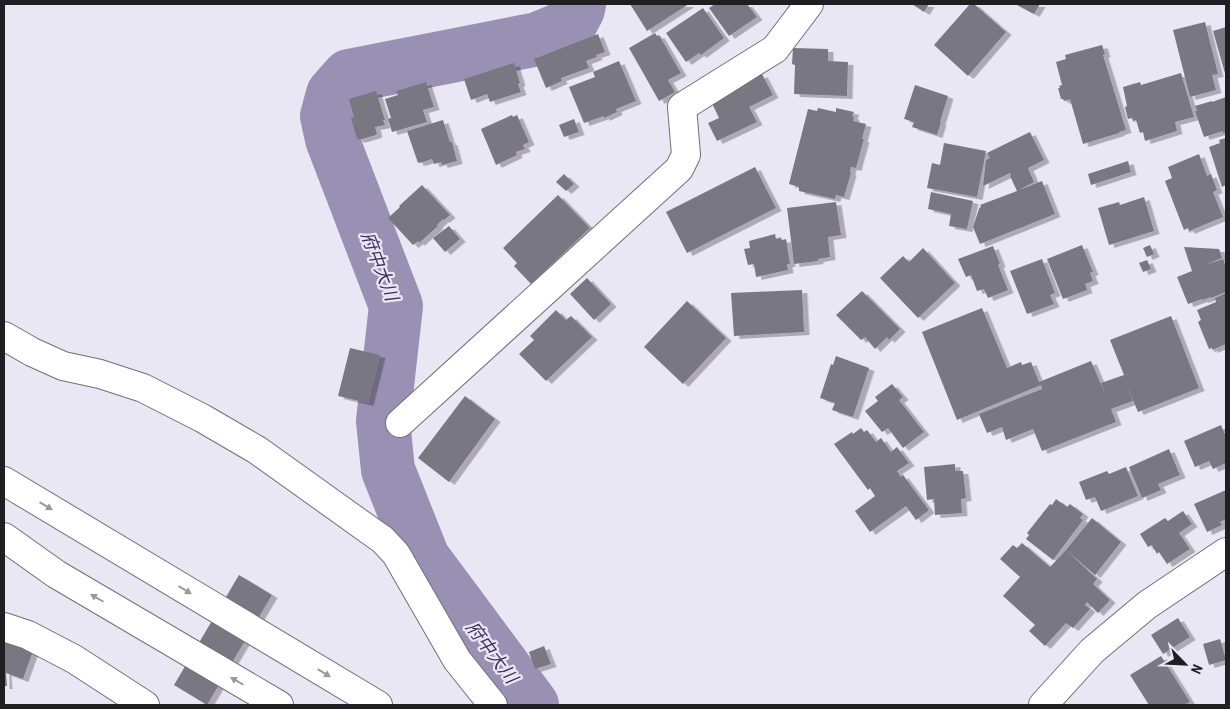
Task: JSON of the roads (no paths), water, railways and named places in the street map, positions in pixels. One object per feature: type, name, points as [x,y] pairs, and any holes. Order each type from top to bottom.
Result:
[{"type":"main road","points":[[400,423],[679,169],[686,156],[682,107],[775,49],[808,4]]},
{"type":"main road","points":[[4,336],[32,352],[63,366],[100,374],[143,388],[202,418],[257,450],[383,540],[396,554],[457,660],[493,705]]},
{"type":"main road","points":[[4,481],[378,705]]},
{"type":"main road","points":[[4,537],[56,574],[279,705]]},
{"type":"main road","points":[[1043,705],[1092,651],[1106,639],[1147,605],[1226,552]]},
{"type":"main road","points":[[4,627],[28,634],[74,658],[145,705]]},
{"type":"waterway","name":"府中大川","points":[[532,705],[423,558],[388,470],[383,421],[396,306],[332,139],[327,116],[333,94],[349,76],[538,39],[569,26],[579,4]]}]
